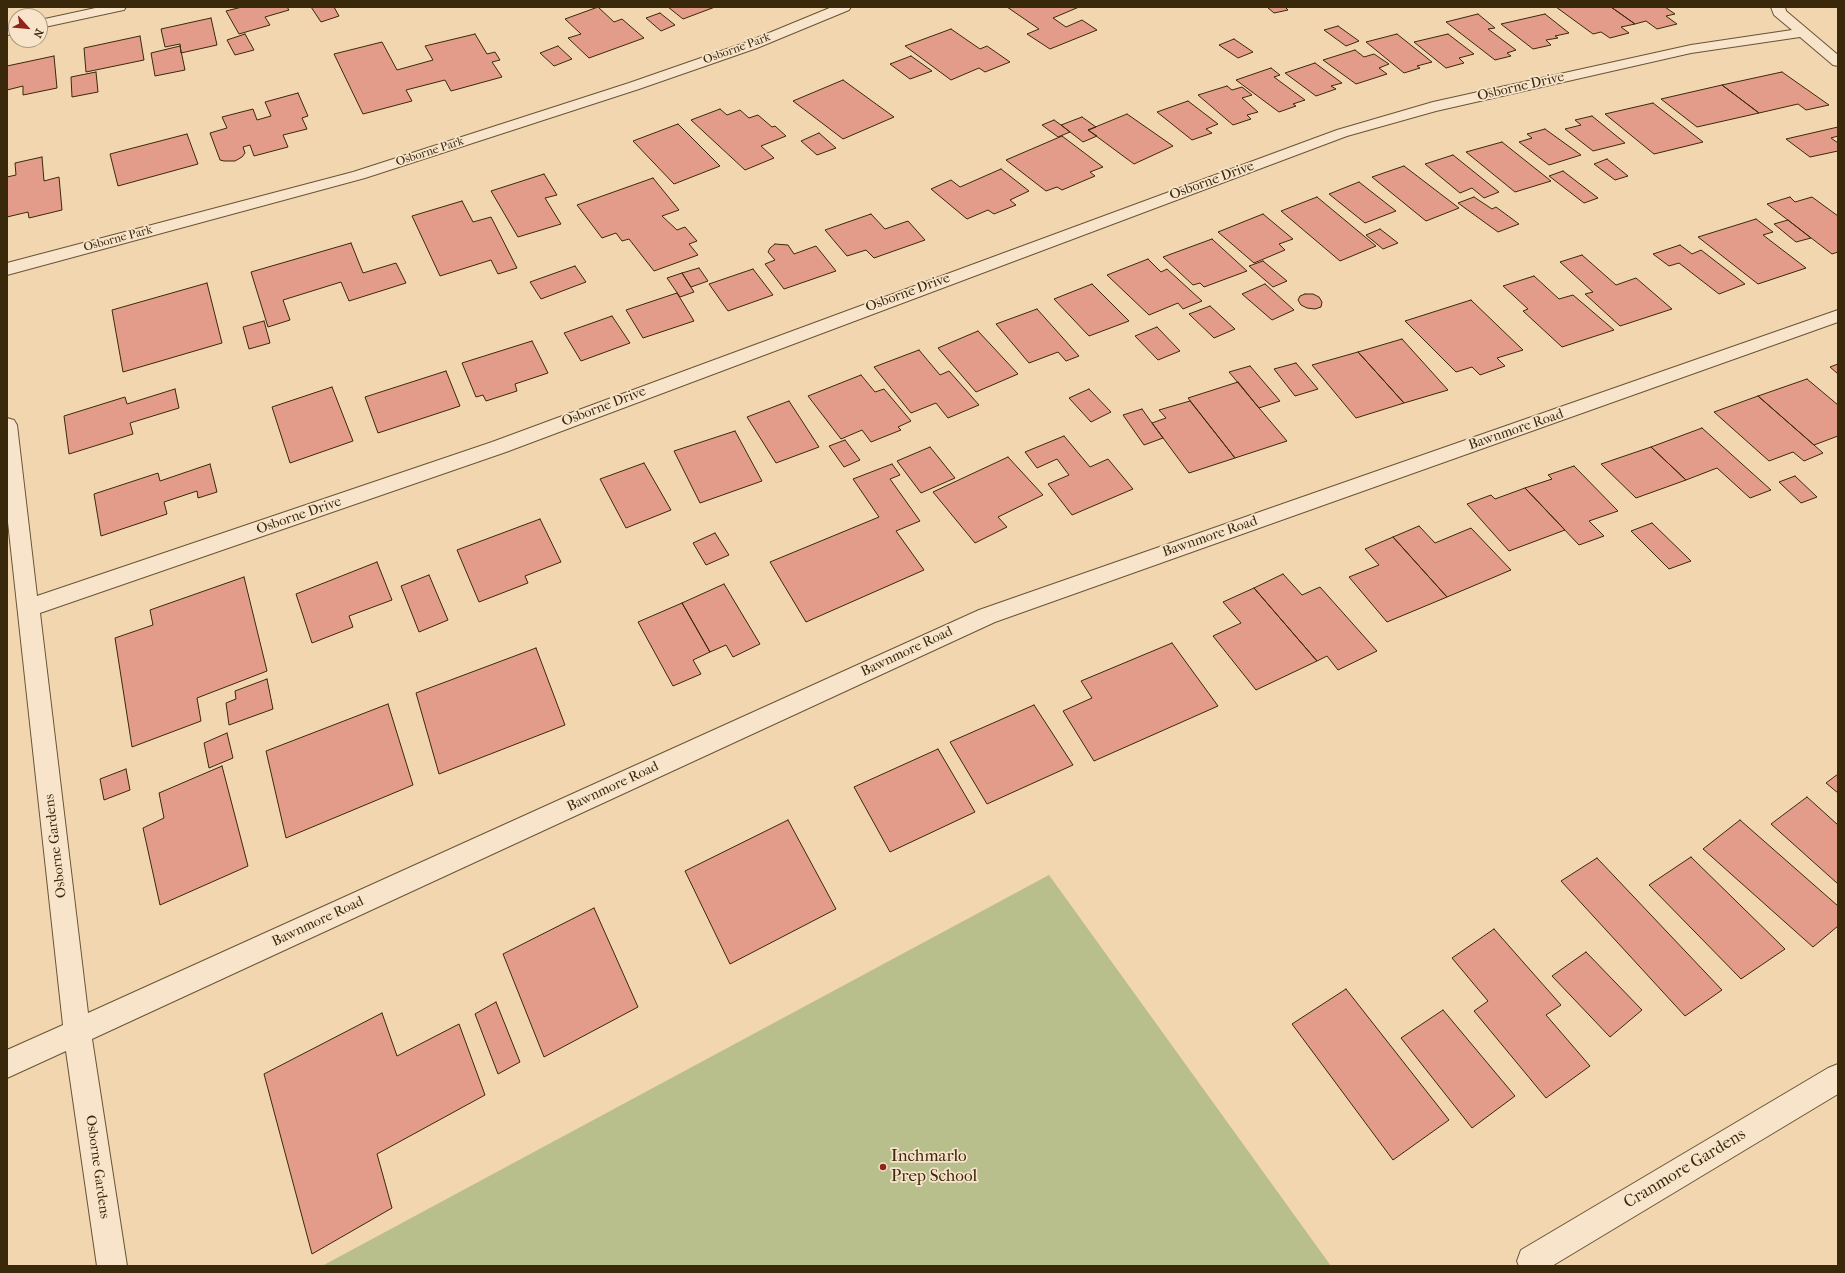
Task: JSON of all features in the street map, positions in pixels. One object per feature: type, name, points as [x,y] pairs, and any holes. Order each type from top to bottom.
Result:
[{"type":"street","points":[[48,22],[119,7]]},
{"type":"street","name":"Osborne Park","points":[[7,269],[359,175],[634,86],[744,48],[844,7]]},
{"type":"street","points":[[1778,7],[1779,12],[1838,62]]},
{"type":"street","name":"Osborne Drive","points":[[28,608],[499,447],[918,289],[1342,133],[1433,107],[1691,48],[1802,33]]},
{"type":"street","name":"Bawnmore Road","points":[[7,1064],[987,616],[1838,316]]},
{"type":"street","name":"Osborne Gardens","points":[[7,425],[77,1032],[112,1266]]},
{"type":"street","name":"Cranmore Gardens","points":[[1532,1261],[1838,1078]]},
{"type":"green space","name":"Inchmarlo Prep School","points":[[1049,875],[1331,1266],[322,1266],[690,1068]]},
{"type":"building","points":[[242,7],[287,7],[289,10],[265,17],[270,25],[239,34],[226,11]]},
{"type":"building","points":[[311,7],[334,7],[339,16],[321,22]]},
{"type":"building","points":[[598,7],[614,22],[622,19],[644,38],[589,58],[568,38],[581,34],[565,19]]},
{"type":"building","points":[[668,7],[715,7],[683,19]]},
{"type":"building","points":[[1007,7],[1079,7],[1053,18],[1066,27],[1082,20],[1097,30],[1050,49],[1027,34],[1039,29]]},
{"type":"building","points":[[1267,7],[1285,7],[1288,10],[1274,13]]},
{"type":"building","points":[[1556,7],[1611,7],[1635,24],[1621,27],[1629,33],[1610,38],[1601,32],[1593,34]]},
{"type":"building","points":[[1611,7],[1665,7],[1675,14],[1666,16],[1677,24],[1657,29],[1646,21],[1635,24]]},
{"type":"building","points":[[660,13],[675,25],[661,31],[646,18]]},
{"type":"building","points":[[1478,14],[1495,28],[1488,29],[1516,50],[1507,53],[1511,56],[1495,60],[1446,22]]},
{"type":"building","points":[[1545,14],[1569,33],[1555,36],[1558,38],[1546,40],[1551,45],[1533,49],[1501,24]]},
{"type":"building","points":[[211,18],[217,45],[181,53],[180,44],[165,47],[161,29]]},
{"type":"building","points":[[1338,26],[1359,41],[1346,46],[1324,30]]},
{"type":"building","points":[[951,29],[980,49],[987,46],[1010,62],[985,72],[979,68],[951,80],[905,46]]},
{"type":"building","points":[[245,34],[254,50],[235,55],[227,40]]},
{"type":"building","points":[[475,34],[487,54],[495,52],[500,60],[492,62],[502,77],[451,91],[445,80],[406,90],[412,101],[363,114],[334,54],[382,42],[397,70],[433,60],[425,46]]},
{"type":"building","points":[[1397,34],[1432,62],[1417,66],[1420,68],[1404,73],[1366,42]]},
{"type":"building","points":[[1448,34],[1474,54],[1459,58],[1464,63],[1446,68],[1414,42]]},
{"type":"building","points":[[140,36],[144,60],[86,72],[84,48]]},
{"type":"building","points":[[1234,39],[1253,52],[1238,58],[1219,45]]},
{"type":"building","points":[[180,46],[185,70],[155,76],[151,53]]},
{"type":"building","points":[[558,46],[572,59],[554,66],[540,53]]},
{"type":"building","points":[[1355,50],[1364,57],[1374,54],[1389,64],[1379,68],[1387,74],[1356,84],[1323,60]]},
{"type":"building","points":[[54,56],[57,88],[23,95],[23,86],[7,90],[7,66]]},
{"type":"building","points":[[911,56],[932,71],[910,79],[890,64]]},
{"type":"building","points":[[1315,63],[1342,83],[1331,86],[1336,89],[1316,96],[1285,73]]},
{"type":"building","points":[[1271,68],[1280,75],[1274,77],[1305,100],[1293,104],[1296,106],[1279,112],[1236,80]]},
{"type":"building","points":[[96,72],[98,92],[72,97],[71,77]]},
{"type":"building","points":[[1782,72],[1829,105],[1806,110],[1798,104],[1759,113],[1722,85]]},
{"type":"building","points":[[843,80],[894,117],[843,139],[793,101]]},
{"type":"building","points":[[1722,85],[1759,113],[1697,127],[1661,99]]},
{"type":"building","points":[[1227,86],[1232,90],[1242,87],[1252,95],[1242,98],[1258,112],[1247,115],[1251,119],[1233,125],[1198,95]]},
{"type":"building","points":[[298,93],[308,116],[302,118],[307,129],[283,135],[288,147],[254,156],[250,145],[243,147],[245,153],[242,157],[235,161],[220,160],[210,133],[227,128],[222,117],[253,109],[257,120],[271,116],[265,102]]},
{"type":"building","points":[[1188,101],[1218,124],[1206,129],[1212,133],[1192,140],[1157,112]]},
{"type":"building","points":[[1653,103],[1703,142],[1654,154],[1605,114]]},
{"type":"building","points":[[720,109],[727,115],[740,110],[749,118],[758,115],[772,127],[775,126],[786,136],[761,146],[774,158],[745,170],[691,120]]},
{"type":"building","points":[[1127,114],[1173,146],[1134,164],[1088,130]]},
{"type":"building","points":[[1592,116],[1625,143],[1593,151],[1565,129],[1581,125],[1575,120]]},
{"type":"building","points":[[1082,117],[1096,127],[1088,130],[1097,136],[1083,142],[1061,125]]},
{"type":"building","points":[[1054,120],[1070,132],[1058,137],[1042,125]]},
{"type":"building","points":[[678,124],[720,166],[674,184],[633,141]]},
{"type":"building","points":[[1838,127],[1838,136],[1831,138],[1838,143],[1838,151],[1810,157],[1786,139]]},
{"type":"building","points":[[1545,129],[1581,155],[1549,165],[1519,142],[1532,138],[1527,134]]},
{"type":"building","points":[[819,133],[836,148],[817,155],[801,141]]},
{"type":"building","points":[[187,134],[198,164],[118,186],[110,154]]},
{"type":"building","points":[[1062,136],[1103,167],[1090,172],[1095,176],[1062,190],[1057,187],[1046,191],[1006,160]]},
{"type":"building","points":[[1502,142],[1551,181],[1515,192],[1466,152]]},
{"type":"building","points":[[1453,155],[1499,192],[1484,198],[1472,188],[1460,193],[1425,164]]},
{"type":"building","points":[[42,157],[44,181],[59,177],[62,210],[29,218],[28,212],[7,217],[7,177],[16,175],[15,163]]},
{"type":"building","points":[[1607,159],[1628,176],[1615,180],[1594,164]]},
{"type":"building","points":[[1404,166],[1459,208],[1426,221],[1372,177]]},
{"type":"building","points":[[1001,169],[1029,191],[1010,200],[1016,205],[994,214],[988,210],[967,219],[931,189],[951,180],[960,187]]},
{"type":"building","points":[[1563,171],[1598,198],[1584,203],[1549,176]]},
{"type":"building","points":[[544,174],[557,195],[545,198],[561,224],[518,237],[491,191]]},
{"type":"building","points":[[653,178],[679,210],[662,216],[677,230],[685,227],[697,241],[689,244],[698,255],[654,271],[629,239],[622,241],[616,233],[602,238],[577,205]]},
{"type":"building","points":[[1359,182],[1396,211],[1365,223],[1329,194]]},
{"type":"building","points":[[1317,197],[1376,246],[1340,261],[1281,211]]},
{"type":"building","points":[[1474,197],[1492,209],[1496,207],[1519,224],[1498,232],[1458,203]]},
{"type":"building","points":[[1790,197],[1795,202],[1812,197],[1838,216],[1838,252],[1832,254],[1767,204]]},
{"type":"building","points":[[462,201],[473,222],[491,217],[517,268],[498,274],[491,260],[440,276],[412,216]]},
{"type":"building","points":[[871,214],[885,229],[908,221],[925,240],[874,258],[866,250],[847,256],[825,230]]},
{"type":"building","points":[[1263,214],[1293,239],[1279,244],[1285,250],[1254,263],[1218,232]]},
{"type":"building","points":[[1756,219],[1773,232],[1763,235],[1806,268],[1758,284],[1698,237]]},
{"type":"building","points":[[1788,220],[1811,238],[1796,242],[1774,224]]},
{"type":"building","points":[[1380,229],[1398,243],[1383,249],[1366,235]]},
{"type":"building","points":[[1212,239],[1247,271],[1204,287],[1200,283],[1193,285],[1163,257]]},
{"type":"building","points":[[351,243],[363,273],[396,263],[406,283],[349,301],[341,282],[283,300],[290,320],[268,327],[251,272]]},
{"type":"building","points":[[775,244],[788,245],[794,254],[816,246],[836,271],[784,289],[765,264],[775,260],[768,252]]},
{"type":"building","points":[[1680,245],[1692,254],[1701,250],[1745,284],[1719,294],[1679,263],[1669,266],[1653,254]]},
{"type":"building","points":[[1582,255],[1616,285],[1636,278],[1672,309],[1620,326],[1585,294],[1593,292],[1560,262]]},
{"type":"building","points":[[1148,259],[1161,272],[1167,269],[1202,301],[1183,309],[1178,303],[1149,315],[1107,275]]},
{"type":"building","points":[[1263,261],[1287,281],[1273,287],[1249,266]]},
{"type":"building","points":[[575,266],[586,282],[541,299],[530,282]]},
{"type":"building","points":[[699,268],[708,281],[691,287],[682,273]]},
{"type":"building","points":[[753,269],[773,295],[728,311],[709,284]]},
{"type":"building","points":[[682,273],[694,292],[680,297],[667,278]]},
{"type":"building","points":[[1534,276],[1559,299],[1573,295],[1614,330],[1562,347],[1523,311],[1528,309],[1503,286]]},
{"type":"building","points":[[207,283],[222,343],[123,372],[112,310]]},
{"type":"building","points":[[1092,284],[1129,321],[1089,336],[1054,299]]},
{"type":"building","points":[[1265,284],[1294,310],[1272,320],[1242,294]]},
{"type":"building","points":[[677,293],[694,321],[643,338],[626,310]]},
{"type":"building","points":[[1305,294],[1313,294],[1319,297],[1322,302],[1321,307],[1315,309],[1307,308],[1301,305],[1298,300],[1300,296]]},
{"type":"building","points":[[1471,300],[1523,350],[1497,358],[1505,366],[1480,375],[1472,367],[1456,372],[1405,321]]},
{"type":"building","points":[[1210,306],[1235,329],[1214,338],[1189,314]]},
{"type":"building","points":[[1037,309],[1079,356],[1066,361],[1058,352],[1029,363],[996,324]]},
{"type":"building","points":[[612,316],[630,343],[581,361],[564,333]]},
{"type":"building","points":[[264,321],[270,343],[249,349],[243,327]]},
{"type":"building","points":[[1157,327],[1180,351],[1158,360],[1135,336]]},
{"type":"building","points":[[978,331],[1018,374],[976,392],[938,348]]},
{"type":"building","points":[[1402,339],[1448,390],[1404,403],[1358,352]]},
{"type":"building","points":[[532,341],[548,373],[515,384],[517,391],[486,401],[483,395],[476,397],[462,363]]},
{"type":"building","points":[[919,350],[940,375],[949,371],[979,405],[948,418],[936,403],[911,413],[874,367]]},
{"type":"building","points":[[1358,352],[1404,403],[1356,418],[1312,365]]},
{"type":"building","points":[[1296,363],[1318,389],[1295,396],[1274,369]]},
{"type":"building","points":[[1838,364],[1838,374],[1830,367]]},
{"type":"building","points":[[1250,366],[1280,401],[1259,408],[1229,372]]},
{"type":"building","points":[[446,371],[460,406],[378,433],[365,397]]},
{"type":"building","points":[[861,375],[875,392],[884,389],[911,421],[898,427],[901,430],[871,442],[862,430],[841,439],[808,396]]},
{"type":"building","points":[[1807,379],[1838,405],[1838,436],[1814,445],[1758,396]]},
{"type":"building","points":[[1238,382],[1287,441],[1235,458],[1188,398]]},
{"type":"building","points":[[332,387],[353,441],[290,463],[272,407]]},
{"type":"building","points":[[175,389],[179,408],[130,423],[133,434],[69,454],[64,416],[125,397],[127,404]]},
{"type":"building","points":[[1089,389],[1111,412],[1091,422],[1069,398]]},
{"type":"building","points":[[1758,396],[1823,453],[1804,461],[1793,452],[1769,461],[1714,412]]},
{"type":"building","points":[[789,401],[819,447],[776,463],[747,417]]},
{"type":"building","points":[[1190,401],[1235,458],[1189,473],[1152,423],[1166,418],[1159,410]]},
{"type":"building","points":[[1142,409],[1163,438],[1144,445],[1123,415]]},
{"type":"building","points":[[1702,428],[1771,490],[1750,498],[1717,468],[1686,480],[1651,447]]},
{"type":"building","points":[[735,431],[762,481],[700,503],[674,451]]},
{"type":"building","points":[[1064,436],[1090,467],[1108,459],[1133,489],[1072,515],[1048,484],[1069,475],[1057,459],[1037,468],[1025,452]]},
{"type":"building","points":[[845,440],[860,460],[844,467],[829,446]]},
{"type":"building","points":[[930,447],[955,478],[921,493],[897,461]]},
{"type":"building","points":[[1651,447],[1686,480],[1636,498],[1601,464]]},
{"type":"building","points":[[1008,457],[1043,495],[998,517],[1007,527],[975,543],[933,492]]},
{"type":"building","points":[[644,463],[671,510],[626,528],[600,479]]},
{"type":"building","points":[[210,464],[217,492],[198,498],[197,491],[164,502],[167,514],[101,536],[94,494],[158,473],[160,481]]},
{"type":"building","points":[[892,464],[900,475],[890,479],[920,521],[896,531],[924,570],[806,622],[770,562],[879,517],[853,479]]},
{"type":"building","points":[[1574,466],[1618,511],[1589,521],[1604,536],[1579,545],[1525,488],[1552,479],[1548,475]]},
{"type":"building","points":[[1795,476],[1817,497],[1801,503],[1779,482]]},
{"type":"building","points":[[1525,488],[1565,530],[1509,551],[1467,504],[1491,495],[1495,499]]},
{"type":"building","points":[[540,519],[561,562],[525,576],[528,583],[479,602],[457,550]]},
{"type":"building","points":[[1652,523],[1691,561],[1669,569],[1631,531]]},
{"type":"building","points":[[1419,526],[1435,543],[1471,528],[1511,570],[1447,597],[1393,537]]},
{"type":"building","points":[[715,533],[729,555],[706,565],[693,543]]},
{"type":"building","points":[[1393,537],[1447,597],[1387,622],[1349,577],[1379,565],[1365,549]]},
{"type":"building","points":[[377,562],[392,600],[349,616],[353,627],[312,643],[296,594]]},
{"type":"building","points":[[1283,574],[1302,595],[1320,587],[1377,651],[1338,670],[1327,656],[1317,661],[1254,588]]},
{"type":"building","points":[[429,575],[448,620],[419,632],[401,586]]},
{"type":"building","points":[[244,577],[267,671],[197,698],[201,721],[132,747],[115,638],[153,625],[150,610]]},
{"type":"building","points":[[724,584],[760,644],[733,657],[726,645],[710,652],[682,603]]},
{"type":"building","points":[[1254,588],[1317,661],[1256,690],[1213,636],[1241,623],[1223,602]]},
{"type":"building","points":[[682,603],[710,652],[693,660],[701,674],[673,686],[638,622]]},
{"type":"building","points":[[1172,643],[1218,706],[1094,761],[1063,711],[1092,698],[1081,681]]},
{"type":"building","points":[[536,648],[565,725],[439,774],[416,693]]},
{"type":"building","points":[[267,679],[273,709],[229,725],[226,703],[236,699],[235,691]]},
{"type":"building","points":[[388,704],[413,785],[286,838],[266,751]]},
{"type":"building","points":[[1034,705],[1073,765],[987,804],[950,742]]},
{"type":"building","points":[[227,733],[233,758],[209,768],[204,743]]},
{"type":"building","points":[[938,749],[975,812],[890,852],[854,787]]},
{"type":"building","points":[[222,766],[248,866],[160,905],[143,828],[164,818],[159,793]]},
{"type":"building","points":[[126,769],[130,790],[104,800],[100,779]]},
{"type":"building","points":[[1838,774],[1838,793],[1826,783]]},
{"type":"building","points":[[1807,797],[1838,825],[1838,884],[1771,824]]},
{"type":"building","points":[[788,820],[836,909],[730,964],[685,871]]},
{"type":"building","points":[[1740,820],[1838,906],[1838,926],[1813,947],[1703,849]]},
{"type":"building","points":[[1691,857],[1785,949],[1741,979],[1649,885]]},
{"type":"building","points":[[1597,858],[1722,990],[1685,1016],[1561,881]]},
{"type":"building","points":[[594,908],[638,1007],[544,1057],[503,954]]},
{"type":"building","points":[[1494,929],[1561,1005],[1546,1015],[1590,1066],[1546,1098],[1474,1011],[1488,1001],[1452,958]]},
{"type":"building","points":[[1586,952],[1642,1010],[1610,1037],[1552,976]]},
{"type":"building","points":[[1346,989],[1449,1120],[1393,1160],[1292,1024]]},
{"type":"building","points":[[496,1002],[520,1062],[498,1074],[475,1014]]},
{"type":"building","points":[[1443,1010],[1515,1096],[1472,1128],[1401,1038]]},
{"type":"building","points":[[382,1013],[397,1056],[459,1024],[485,1095],[377,1154],[392,1208],[312,1254],[264,1074]]},
{"type":"place","name":"Inchmarlo Prep School","points":[[883,1167]]}]
